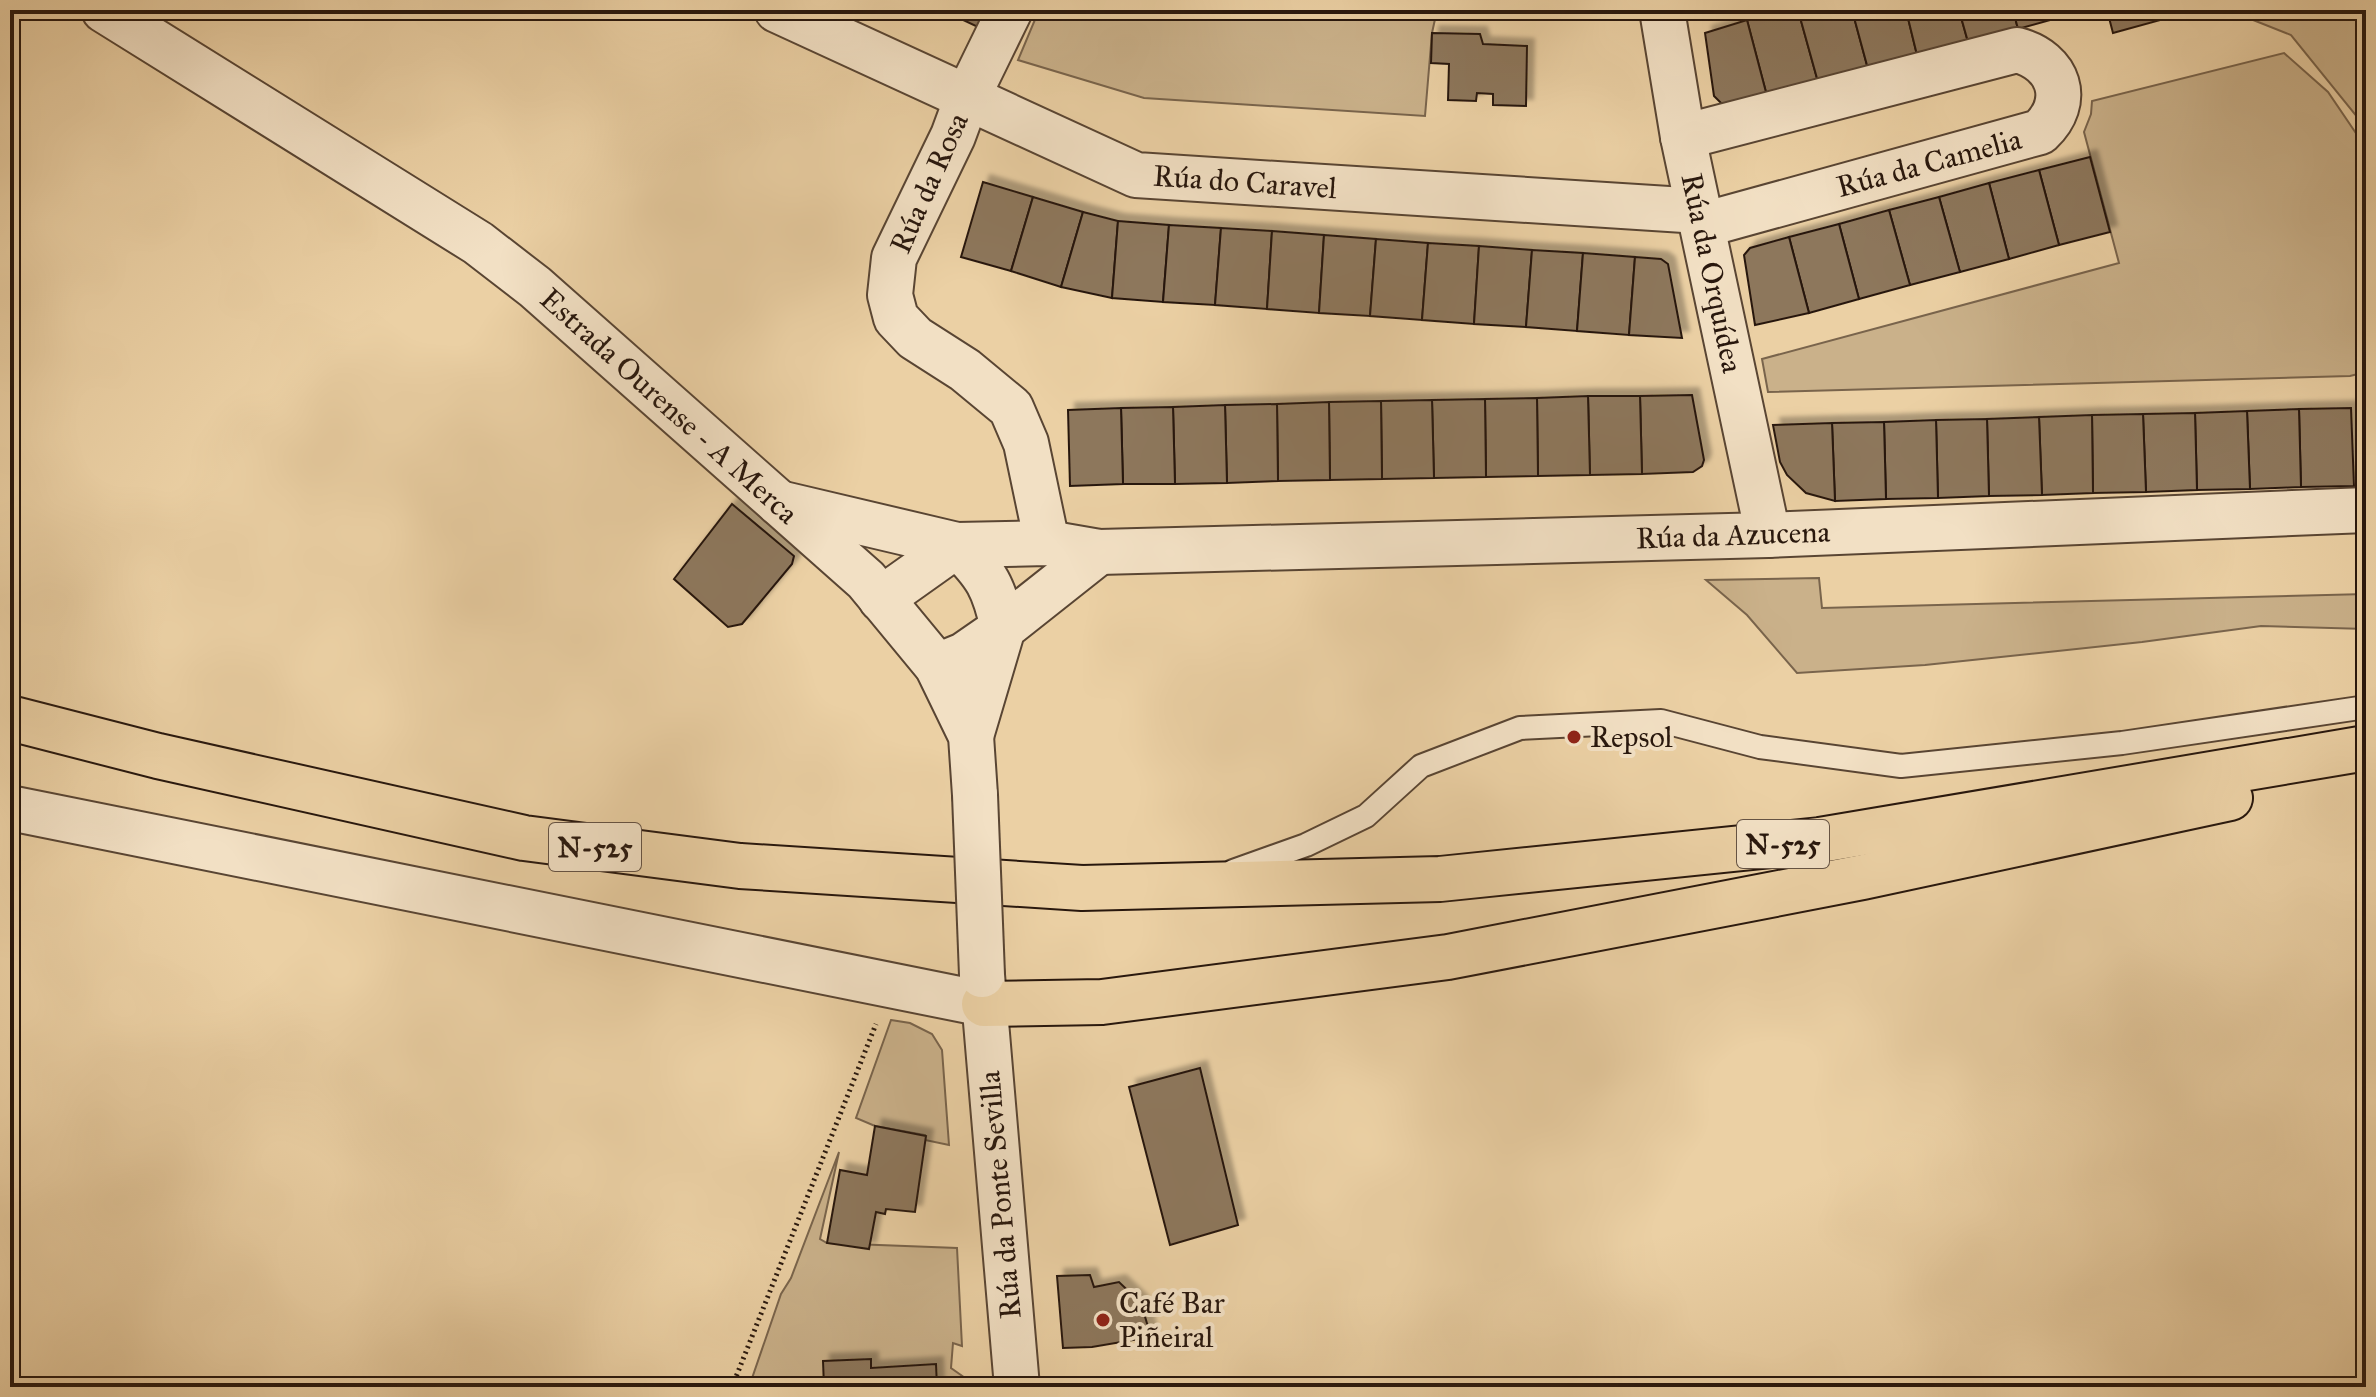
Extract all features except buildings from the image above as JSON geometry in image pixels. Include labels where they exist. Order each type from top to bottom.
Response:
[{"type":"highway","name":"N-525","points":[[10,718],[158,756],[524,838],[740,866],[1082,888],[1440,879],[1820,840],[2366,748]]},
{"type":"highway","name":"N-525","points":[[983,989],[1102,1002],[1448,957],[1863,877],[2200,806],[2366,762]]},
{"type":"street","name":"Estrada Ourense - A Merca","points":[[104,10],[478,243],[535,287],[866,580],[937,666],[971,736],[983,989]]},
{"type":"street","name":"Rúa do Caravel","points":[[777,10],[1136,175],[1701,218]]},
{"type":"street","name":"Rúa da Rosa","points":[[1010,10],[894,258],[890,295],[896,318],[915,338],[965,370],[1011,408],[1026,443],[1047,543]]},
{"type":"street","name":"Rúa da Orquídea","points":[[1662,10],[1683,137],[1768,535]]},
{"type":"street","name":"Rúa da Camelia","points":[[1683,137],[2017,50],[2032,54],[2048,65],[2058,84],[2058,106],[2051,121],[2040,132],[1701,218]]},
{"type":"street","name":"Rúa da Azucena","points":[[779,503],[957,545],[1047,543],[1099,552],[1768,535],[2366,510]]},
{"type":"street","points":[[881,599],[957,545],[980,568],[995,593],[1003,628],[971,736]]},
{"type":"street","points":[[937,666],[964,655],[1003,628],[1099,552]]},
{"type":"street","points":[[10,808],[891,986],[983,989]]},
{"type":"street","name":"Rúa da Ponte Sevilla","points":[[983,989],[1017,1387]]},
{"type":"lane","points":[[1193,885],[1330,834],[1366,816],[1421,766],[1520,728],[1661,721],[1760,747],[1901,766],[2122,743],[2366,707]]},
{"type":"path","points":[[732,1387],[891,986]]},
{"type":"shaded area","points":[[1039,10],[1437,10],[1425,116],[1144,98],[1018,60]]},
{"type":"shaded area","points":[[2228,10],[2366,10],[2366,128],[2291,35]]},
{"type":"shaded area","points":[[2284,53],[2328,92],[2366,148],[2366,372],[2350,376],[1768,392],[1762,359],[2119,263],[2084,132],[2092,101]]},
{"type":"shaded area","points":[[1819,578],[1822,608],[2366,594],[2366,629],[2261,626],[1925,665],[1797,673],[1747,615],[1706,580]]},
{"type":"shaded area","points":[[891,1020],[910,1023],[932,1034],[942,1050],[949,1145],[925,1140],[925,1135],[875,1126],[856,1118]]},
{"type":"shaded area","points":[[839,1152],[820,1239],[827,1243],[957,1248],[962,1346],[953,1343],[951,1368],[968,1380],[969,1387],[749,1387],[781,1294],[791,1278]]},
{"type":"place","name":"Repsol","points":[[1574,737]]},
{"type":"place","name":"Café Bar Piñeiral","points":[[1103,1320]]}]
